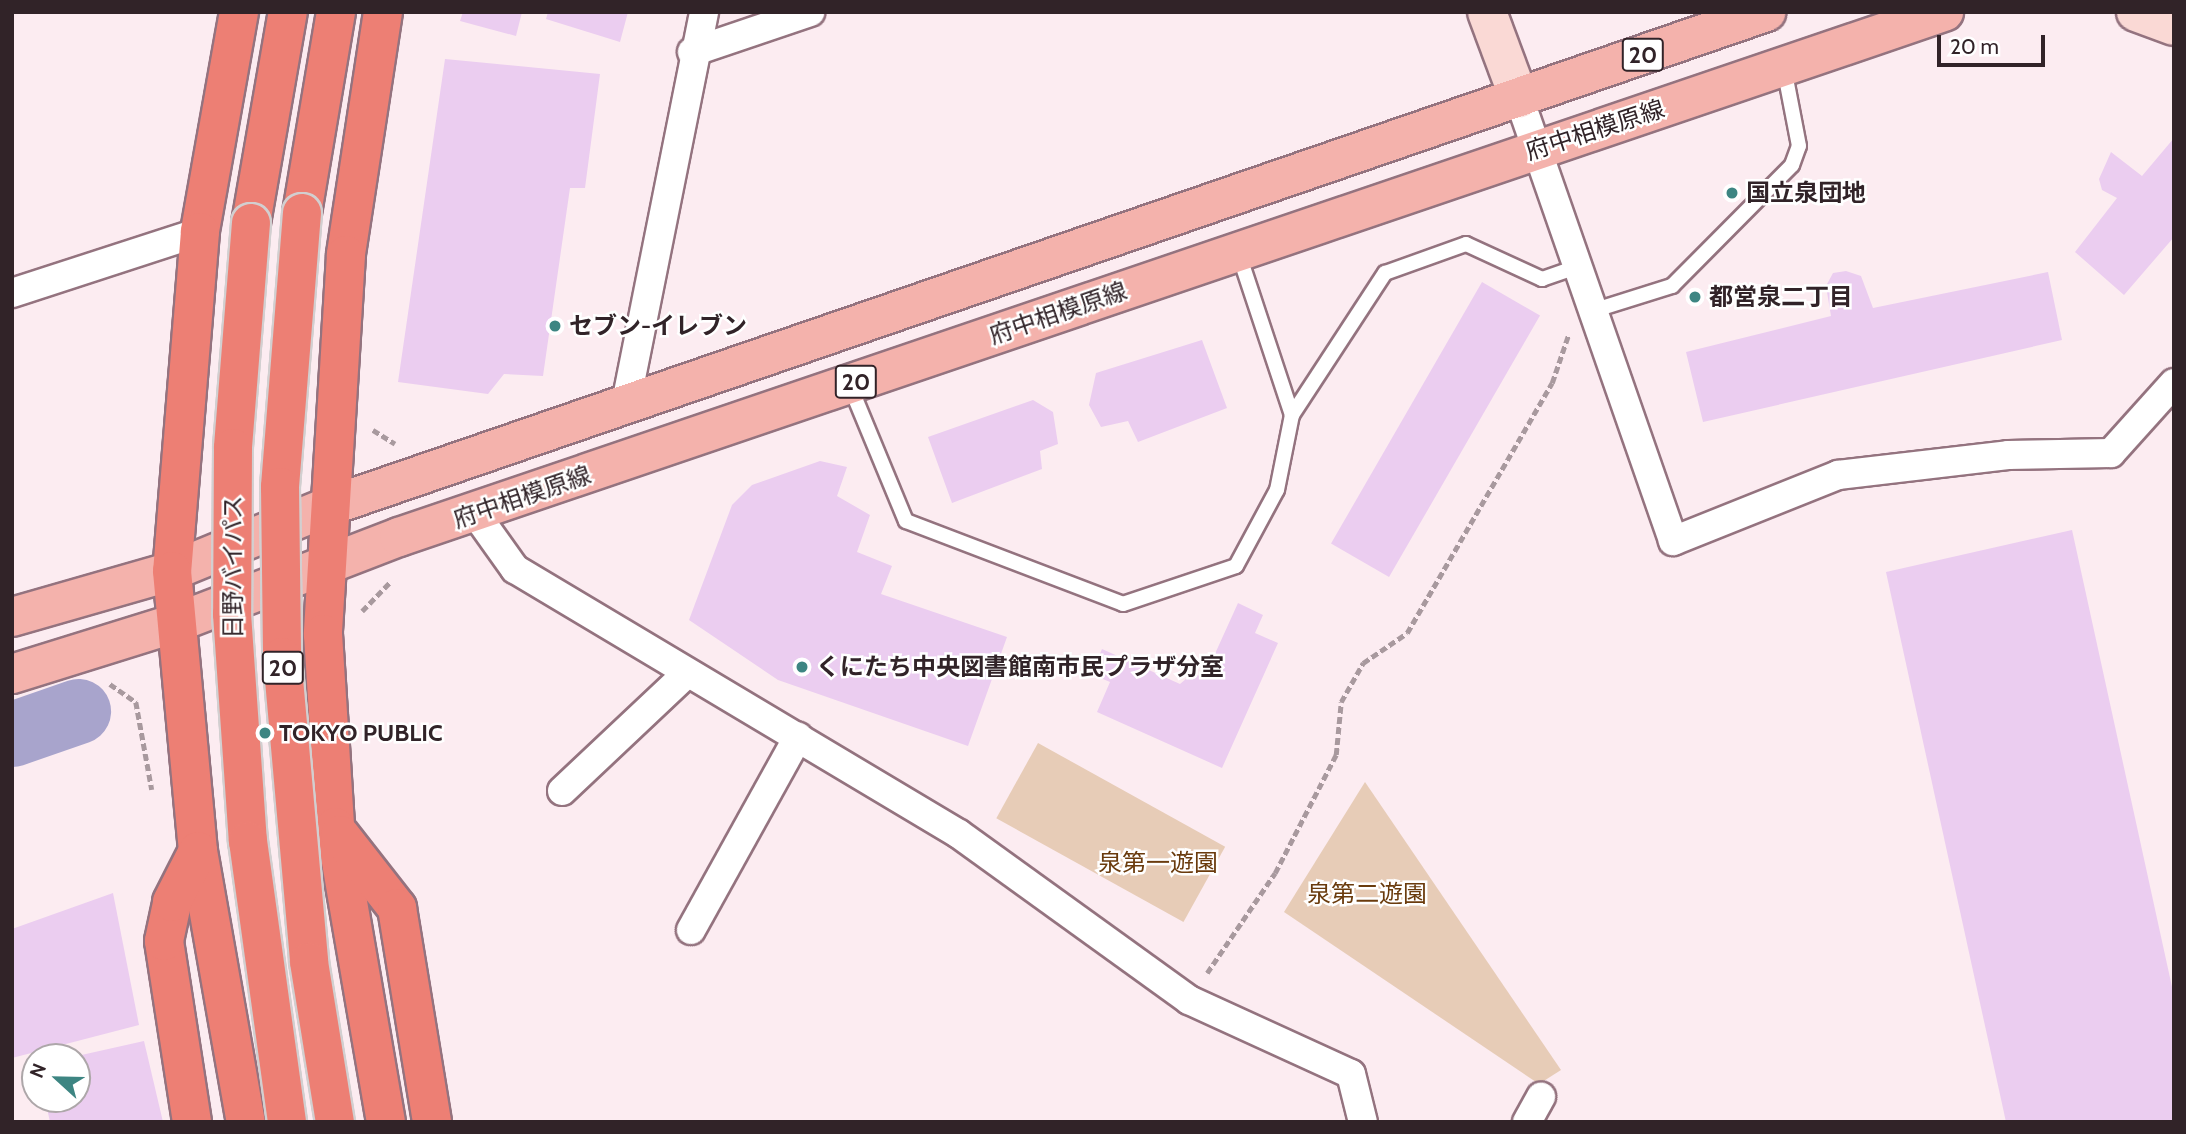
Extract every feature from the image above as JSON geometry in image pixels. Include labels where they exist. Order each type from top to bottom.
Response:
[{"type":"highway","points":[[239,12],[200,232],[172,571],[198,850],[246,1122]]},
{"type":"highway","name":"日野バイパス","points":[[287,1122],[248,841],[232,614],[233,448],[251,223],[288,12]]},
{"type":"highway","name":"日野バイパス","points":[[335,1122],[309,962],[282,657],[280,487],[302,213],[336,12]]},
{"type":"highway","points":[[383,12],[346,255],[323,634],[335,827],[386,1122]]},
{"type":"highway","points":[[335,827],[397,908],[432,1122]]},
{"type":"highway","points":[[192,1122],[164,941],[172,902],[198,850]]},
{"type":"main road","name":"府中相模原線","points":[[172,571],[330,506],[625,408],[1766,12]]},
{"type":"main road","name":"府中相模原線","points":[[176,623],[475,513],[1538,148],[1784,68],[1944,12]]},
{"type":"main road","name":"20","points":[[12,617],[172,571]]},
{"type":"main road","name":"20","points":[[12,674],[176,623]]},
{"type":"street","points":[[625,408],[692,52],[704,12]]},
{"type":"street","points":[[692,52],[810,12]]},
{"type":"street","points":[[1488,12],[1538,148],[1673,541],[1838,475],[2008,455],[2111,453],[2174,383]]},
{"type":"street","points":[[2136,12],[2174,26]]},
{"type":"street","points":[[12,293],[200,232]]},
{"type":"street","points":[[475,513],[515,569],[685,675],[798,737],[959,834],[1189,1000],[1351,1074],[1363,1122]]},
{"type":"street","points":[[562,791],[685,675]]},
{"type":"street","points":[[691,930],[798,737]]},
{"type":"street","points":[[1527,1122],[1541,1097]]},
{"type":"lane","points":[[849,385],[906,521],[1123,604],[1237,566],[1277,490],[1292,415],[1385,274],[1466,244],[1542,279],[1584,288],[1672,286],[1792,165],[1799,146],[1784,68]]},
{"type":"lane","points":[[1238,251],[1292,415]]},
{"type":"path","points":[[1189,1000],[1275,873],[1336,755],[1341,702],[1357,673],[1407,633],[1552,383],[1584,288]]},
{"type":"path","points":[[365,426],[399,447]]},
{"type":"path","points":[[359,614],[393,578]]},
{"type":"green space","name":"泉第一遊園","points":[[1038,743],[1225,847],[1183,922],[996,818]]},
{"type":"green space","name":"泉第二遊園","points":[[1365,782],[1561,1070],[1539,1084],[1284,912]]},
{"type":"building","points":[[463,12],[522,12],[516,36],[460,21]]},
{"type":"building","points":[[548,12],[628,12],[620,42],[546,19]]},
{"type":"building","points":[[445,59],[600,74],[585,188],[570,188],[543,376],[504,374],[488,394],[398,382]]},
{"type":"building","points":[[2174,138],[2174,237],[2124,295],[2075,252],[2117,198],[2102,190],[2099,179],[2111,152],[2142,176]]},
{"type":"building","points":[[1846,271],[1861,276],[1873,308],[2048,272],[2062,340],[1703,422],[1686,352],[1831,316],[1826,286],[1833,273]]},
{"type":"building","points":[[1482,282],[1540,316],[1389,577],[1331,544]]},
{"type":"building","points":[[1202,340],[1227,408],[1138,442],[1128,421],[1101,427],[1089,405],[1096,373]]},
{"type":"building","points":[[1033,400],[1053,412],[1058,444],[1040,451],[1042,469],[952,503],[928,437]]},
{"type":"building","points":[[820,461],[847,467],[837,496],[870,515],[857,552],[892,566],[881,594],[1007,637],[968,746],[778,680],[689,620],[732,505],[752,485]]},
{"type":"building","points":[[2072,530],[2174,996],[2174,1122],[2006,1122],[1886,572]]},
{"type":"building","points":[[1238,603],[1263,615],[1255,633],[1278,643],[1222,768],[1097,712],[1110,682],[1091,674],[1102,649],[1180,684],[1193,673],[1204,678]]},
{"type":"building","points":[[113,893],[139,1025],[70,1043],[21,1043],[21,1056],[12,1058],[12,929]]},
{"type":"building","points":[[144,1041],[163,1122],[50,1122],[48,1113],[91,1113],[91,1053]]},
{"type":"waterway","points":[[12,734],[78,711]]},
{"type":"place","name":"国立泉団地","points":[[1732,193]]},
{"type":"place","name":"都営泉二丁目","points":[[1695,297]]},
{"type":"place","name":"セブン-イレブン","points":[[555,326]]},
{"type":"place","name":"くにたち中央図書館南市民プラザ分室","points":[[802,667]]},
{"type":"place","name":"TOKYO PUBLIC","points":[[265,733]]}]
